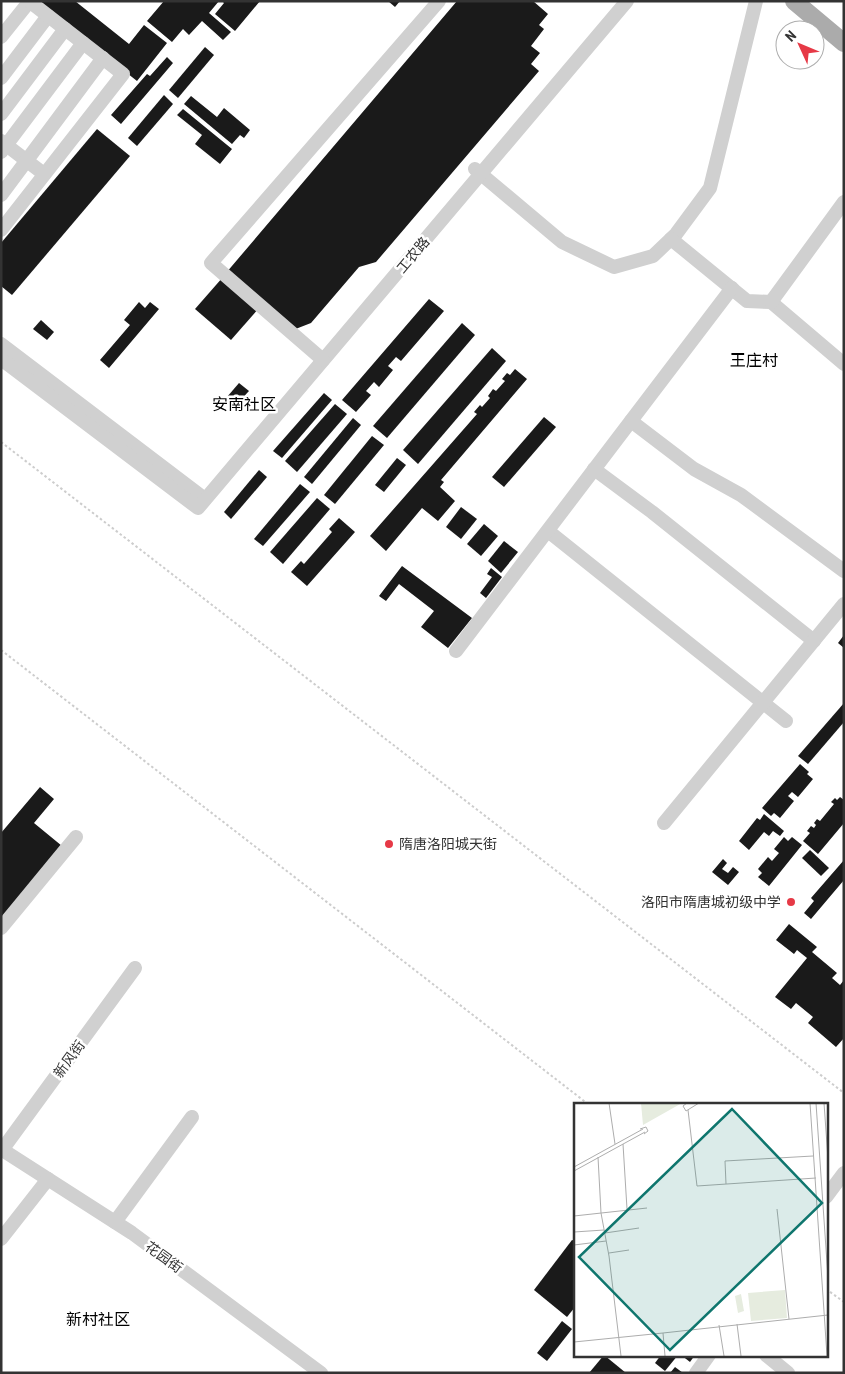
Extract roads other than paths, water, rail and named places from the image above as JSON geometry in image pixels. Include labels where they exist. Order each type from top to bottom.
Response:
[{"type":"main road","points":[[794,1],[844,43]]},
{"type":"street","points":[[1,38],[29,1],[123,74],[1,230]]},
{"type":"street","points":[[320,358],[211,263],[439,1]]},
{"type":"street","name":"工农路","points":[[198,501],[478,171],[617,1]]},
{"type":"street","name":"工农路","points":[[478,171],[628,1]]},
{"type":"street","points":[[478,171],[562,242],[614,267],[653,256],[671,239],[710,188],[756,1]]},
{"type":"street","points":[[1,78],[48,16]]},
{"type":"street","points":[[1,114],[65,29]]},
{"type":"street","points":[[44,174],[3,146],[84,43]]},
{"type":"street","points":[[1,195],[103,58]]},
{"type":"street","points":[[771,302],[844,202]]},
{"type":"street","points":[[671,239],[747,301],[771,302],[842,358]]},
{"type":"street","points":[[456,651],[732,288]]},
{"type":"street","points":[[1,344],[198,501]]},
{"type":"street","points":[[1,359],[198,501]]},
{"type":"street","points":[[631,421],[694,469],[742,495],[844,571]]},
{"type":"street","points":[[594,469],[652,512],[814,641]]},
{"type":"street","points":[[548,531],[786,721]]},
{"type":"street","points":[[664,823],[844,604]]},
{"type":"street","points":[[1,928],[76,838]]},
{"type":"street","name":"新风街","points":[[2,1150],[135,968]]},
{"type":"street","points":[[115,1222],[192,1117]]},
{"type":"street","name":"花园街","points":[[2,1150],[115,1222],[321,1373]]},
{"type":"street","points":[[828,1194],[844,1173]]},
{"type":"street","points":[[1,1239],[48,1179]]},
{"type":"street","points":[[696,1373],[708,1356]]},
{"type":"street","points":[[767,1356],[788,1373]]},
{"type":"place","name":"隋唐洛阳城天街","points":[[389,844]]},
{"type":"place","name":"洛阳市隋唐城初级中学","points":[[791,902]]},
{"type":"district","name":"王庄村","points":[[754,360]]},
{"type":"district","name":"安南社区","points":[[244,404]]},
{"type":"district","name":"新村社区","points":[[98,1319]]}]
